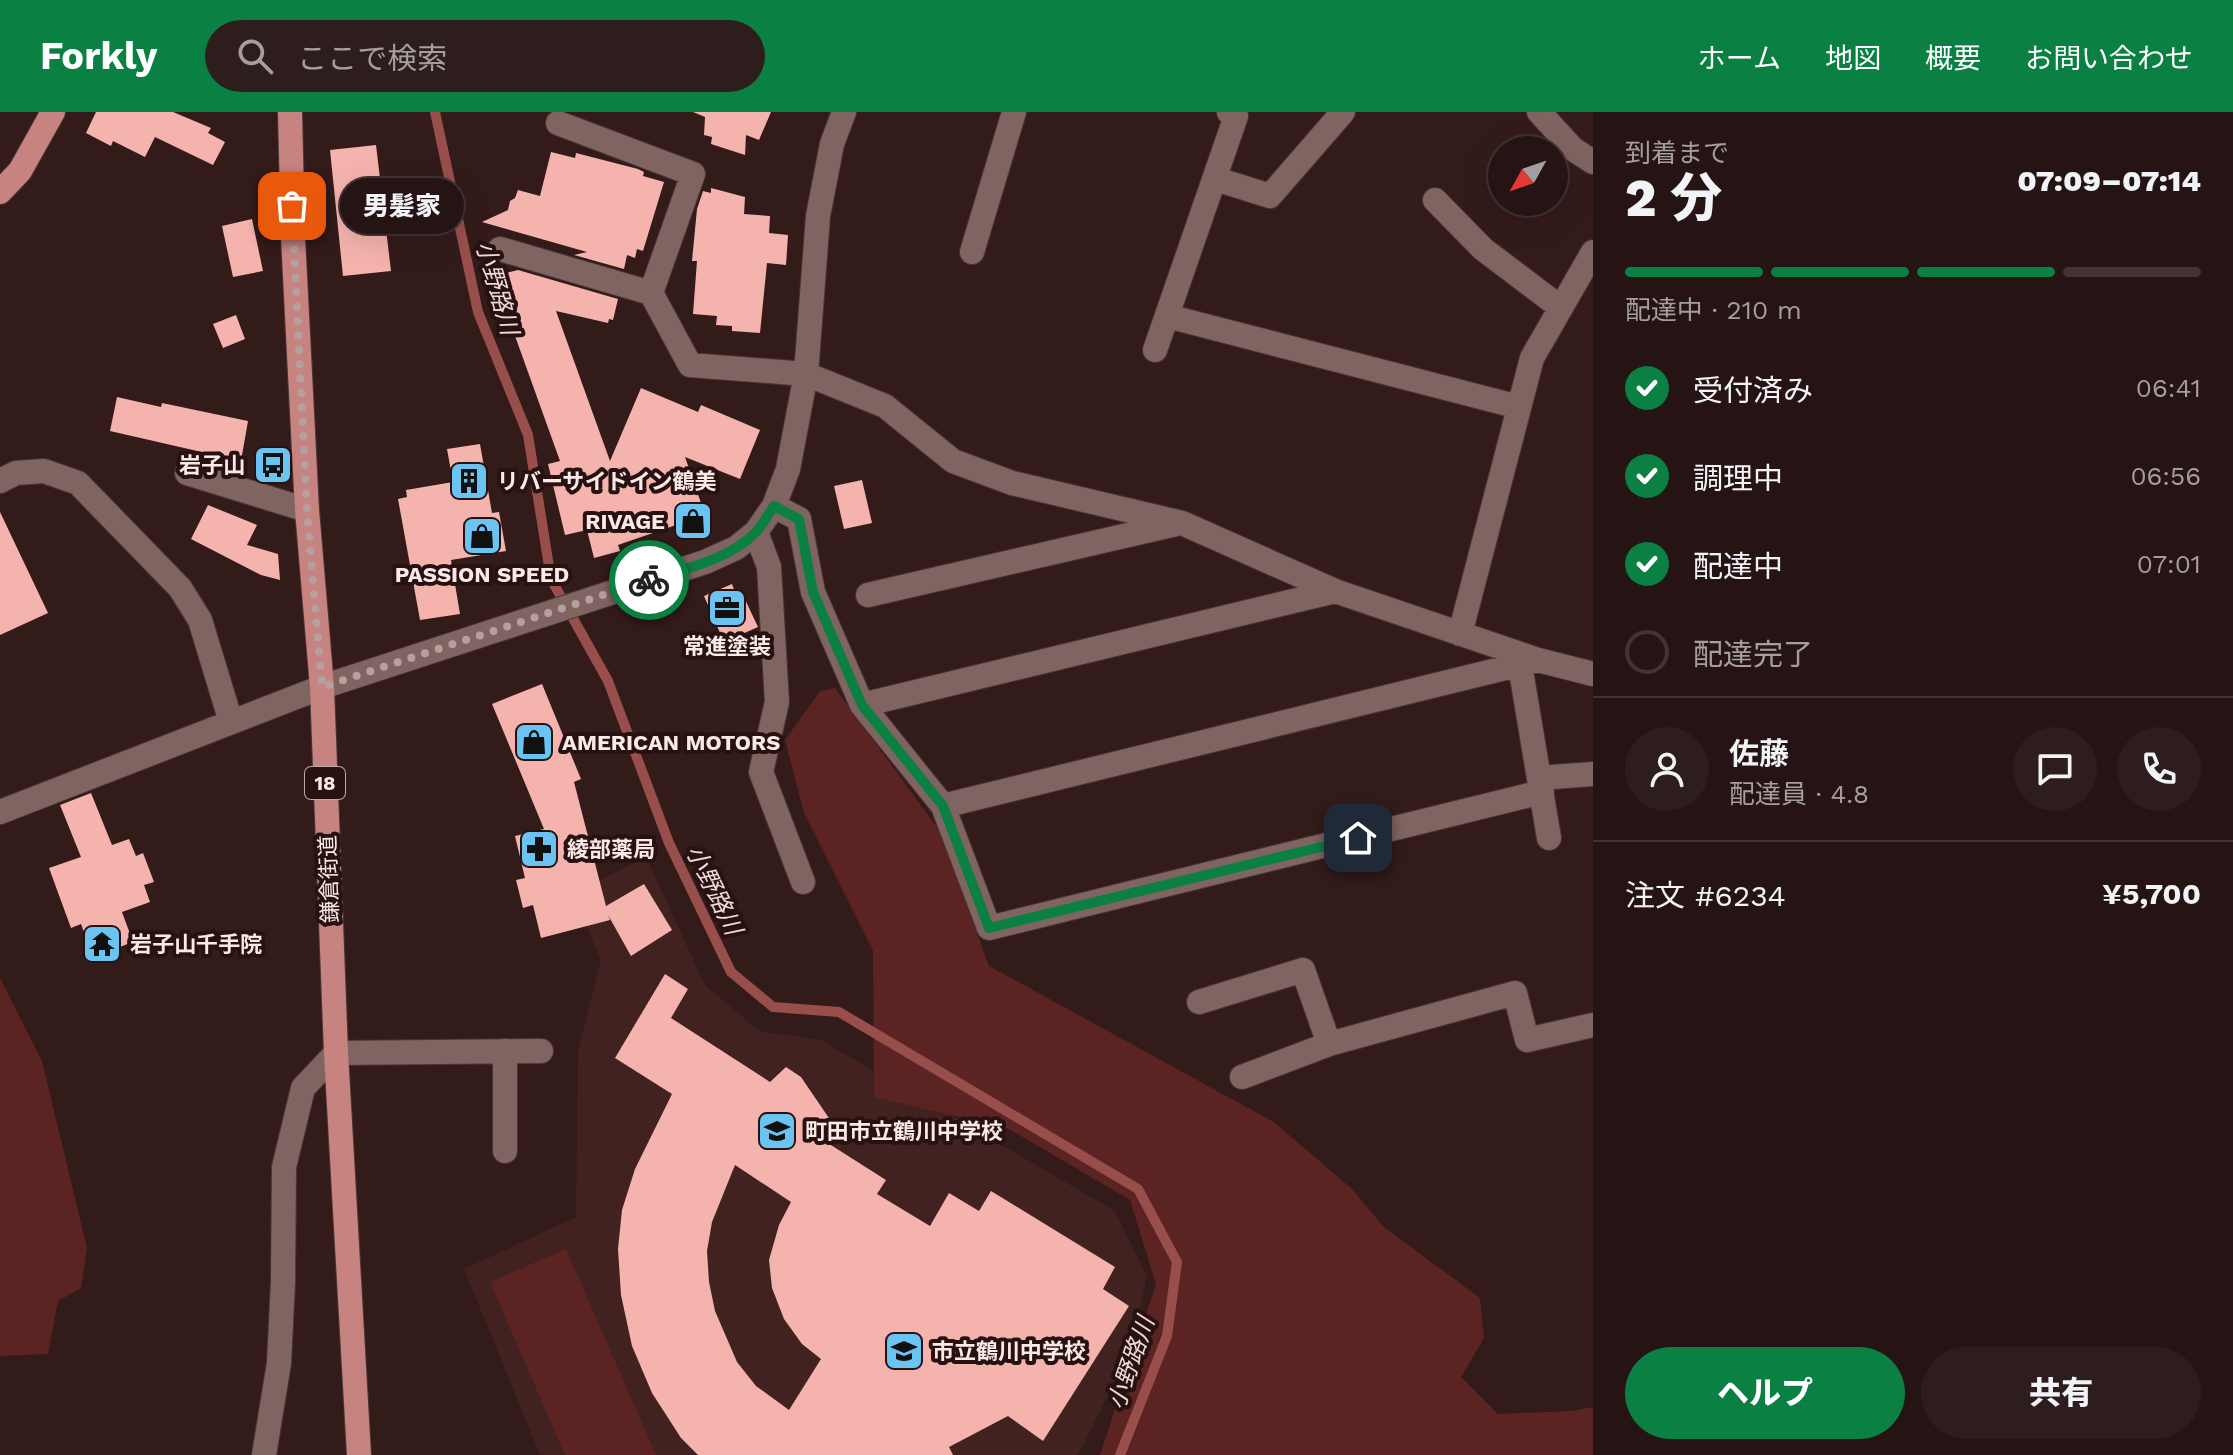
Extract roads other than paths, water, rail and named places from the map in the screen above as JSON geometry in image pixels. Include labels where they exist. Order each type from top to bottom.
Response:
[{"type":"main road","points":[[0,192],[20,171],[53,112]]},
{"type":"main road","name":"鎌倉街道","points":[[290,112],[307,510],[322,687],[336,1053],[359,1455]]},
{"type":"street","points":[[0,812],[322,687],[705,562],[736,548],[756,532],[774,506],[788,469],[806,374],[818,216],[832,144],[844,112]]},
{"type":"street","points":[[972,252],[1014,112]]},
{"type":"street","points":[[1155,350],[1236,116],[1229,112]]},
{"type":"street","points":[[1216,179],[1270,196],[1343,112]]},
{"type":"street","points":[[1539,112],[1573,149],[1593,162]]},
{"type":"street","points":[[558,123],[693,174],[651,293]]},
{"type":"street","points":[[1435,200],[1483,249],[1561,308]]},
{"type":"street","points":[[500,249],[651,293],[690,365],[806,374],[885,406],[953,461],[1012,483],[1182,523],[1335,591],[1460,634],[1529,663],[1593,674]]},
{"type":"street","points":[[1460,634],[1532,358],[1593,252]]},
{"type":"street","points":[[1167,316],[1519,407]]},
{"type":"street","points":[[0,481],[16,473],[44,471],[78,483],[180,588],[200,620],[231,722]]},
{"type":"street","points":[[187,473],[307,510]]},
{"type":"street","points":[[774,506],[799,519],[813,592],[862,705],[943,806],[989,928],[1593,774]]},
{"type":"street","points":[[868,595],[1182,523]]},
{"type":"street","points":[[756,532],[769,567],[777,702],[761,772],[803,882]]},
{"type":"street","points":[[862,705],[1335,591]]},
{"type":"street","points":[[1529,663],[1549,838]]},
{"type":"street","points":[[943,806],[1529,663]]},
{"type":"street","points":[[1199,1002],[1303,970],[1329,1044]]},
{"type":"street","points":[[1242,1077],[1329,1044],[1515,993],[1527,1040],[1593,1025]]},
{"type":"street","points":[[505,1051],[505,1151]]},
{"type":"street","points":[[264,1455],[279,1363],[284,1167],[303,1088],[336,1053],[541,1051]]},
{"type":"waterway","name":"小野路川","points":[[435,112],[478,312],[528,435],[551,579],[608,681],[669,843],[731,972],[773,1007],[839,1012],[1138,1189],[1177,1262],[1167,1336],[1120,1455]]},
{"type":"place","name":"男髪家","points":[[292,206]]},
{"type":"place","name":"岩子山","points":[[273,465]]},
{"type":"place","name":"リバーサイドイン鶴美","points":[[469,481]]},
{"type":"place","name":"RIVAGE","points":[[693,521]]},
{"type":"place","name":"PASSION SPEED","points":[[482,536]]},
{"type":"place","name":"常進塗装","points":[[727,608]]},
{"type":"place","name":"AMERICAN MOTORS","points":[[534,742]]},
{"type":"place","name":"綾部薬局","points":[[539,849]]},
{"type":"place","name":"岩子山千手院","points":[[102,944]]},
{"type":"place","name":"町田市立鶴川中学校","points":[[777,1131]]},
{"type":"place","name":"市立鶴川中学校","points":[[904,1351]]}]
